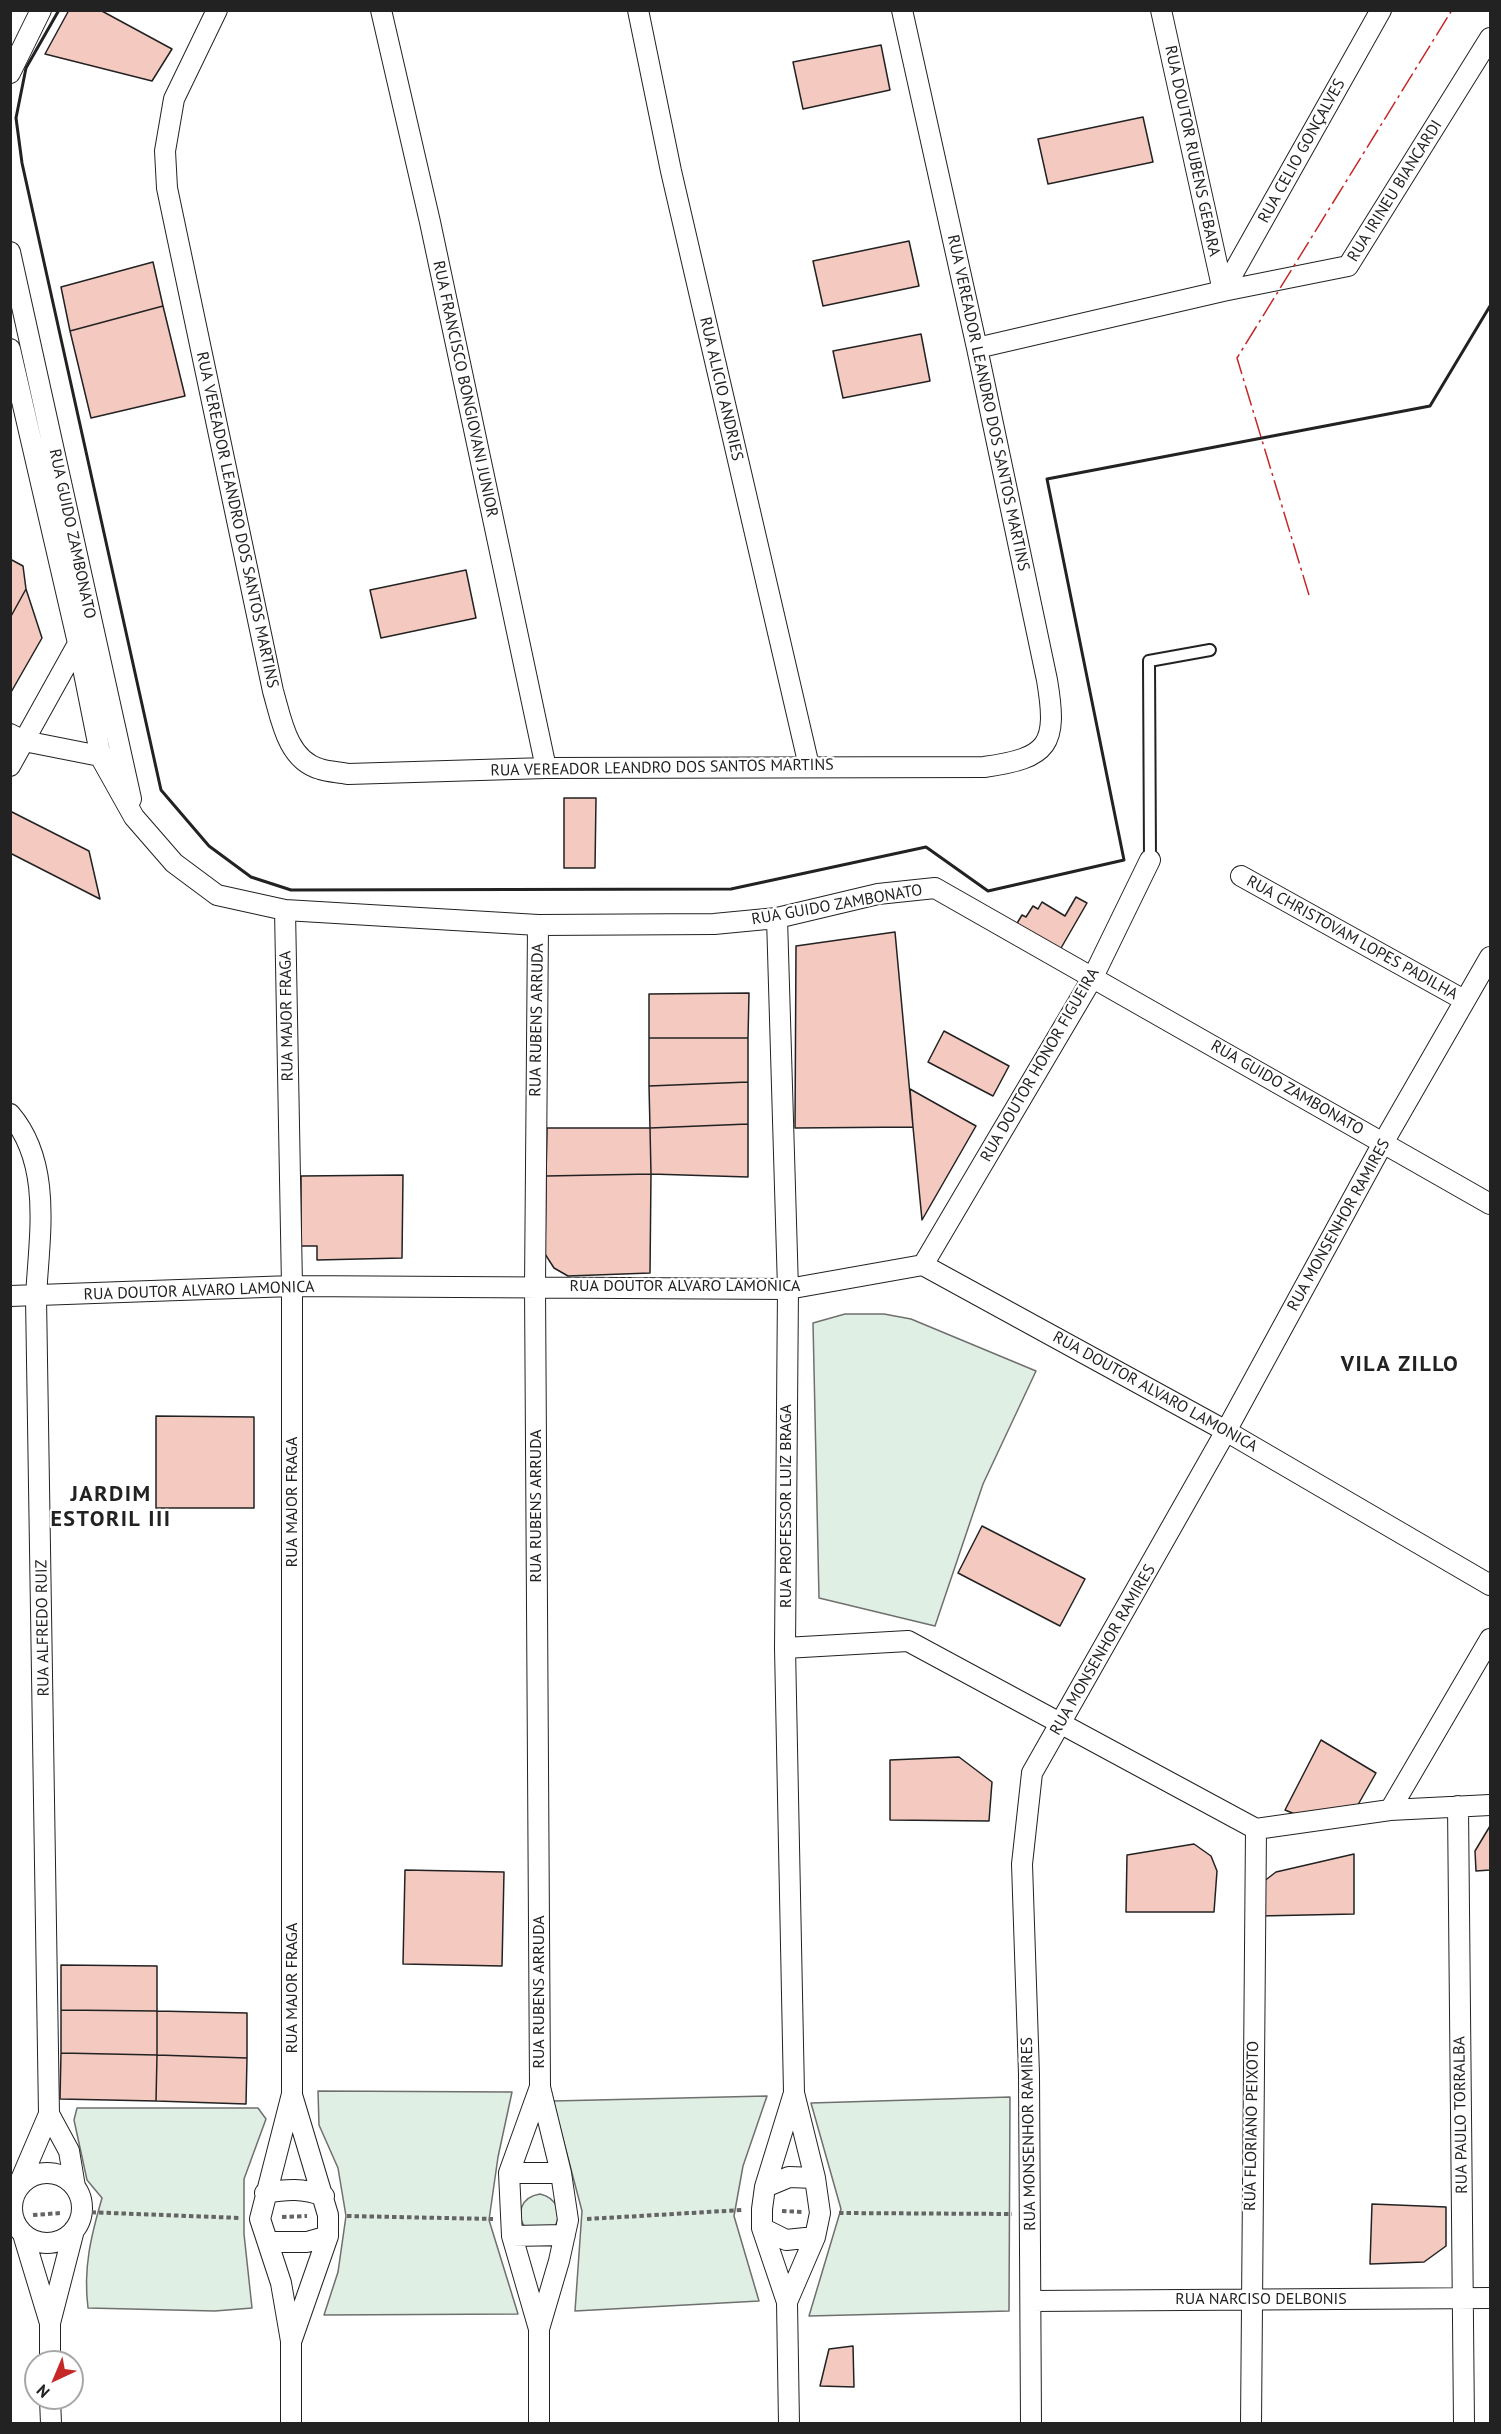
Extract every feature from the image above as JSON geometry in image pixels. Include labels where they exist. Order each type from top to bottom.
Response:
[{"type":"street","points":[[10,73],[41,10]]},
{"type":"street","name":"RUA VEREADOR LEANDRO DOS SANTOS MARTINS","points":[[217,10],[174,99],[165,150],[167,188],[273,691],[287,738],[298,755],[317,769],[348,774],[546,768],[984,767],[1013,763],[1035,754],[1051,734],[1052,712],[1047,680],[977,348],[902,10]]},
{"type":"street","name":"RUA FRANCISCO BONGIOVANI JUNIOR","points":[[381,10],[430,222],[546,768]]},
{"type":"street","name":"RUA ALICIO ANDRIES","points":[[638,10],[671,171],[809,766]]},
{"type":"street","name":"RUA DOUTOR RUBENS GEBARA","points":[[1161,10],[1223,291]]},
{"type":"street","name":"RUA CELIO GONÇALVES","points":[[1223,291],[1381,10]]},
{"type":"street","name":"RUA IRINEU BIANCARDI","points":[[977,348],[1223,291],[1348,267],[1491,38]]},
{"type":"street","name":"RUA GUIDO ZAMBONATO","points":[[10,252],[13,276],[37,364],[78,643],[101,758],[135,817],[174,863],[217,895],[285,910],[538,925],[714,924],[777,918],[878,894],[935,888],[1491,1204]]},
{"type":"street","points":[[11,350],[37,364]]},
{"type":"street","name":"RUA GUIDO ZAMBONATO","points":[[11,350],[62,538],[92,625],[135,817]]},
{"type":"street","points":[[10,766],[17,738],[92,625]]},
{"type":"street","points":[[17,738],[101,758],[122,758]]},
{"type":"street","name":"RUA DOUTOR HONOR FIGUEIRA","points":[[923,1265],[1093,977],[1150,860]]},
{"type":"street","name":"RUA CHRISTOVAM LOPES PADILHA","points":[[1241,876],[1464,1000]]},
{"type":"street","name":"RUA MAJOR FRAGA","points":[[285,910],[292,1286],[292,2094],[260,2218],[281,2283],[291,2341],[291,2424]]},
{"type":"street","name":"RUA PROFESSOR LUIZ BRAGA","points":[[777,918],[788,1289],[785,1648],[794,2093],[815,2178],[820,2213],[815,2237],[787,2302]]},
{"type":"street","name":"RUA RUBENS ARRUDA","points":[[538,925],[535,1286],[540,2087],[567,2205],[565,2235],[539,2329],[539,2424]]},
{"type":"street","name":"RUA MONSENHOR RAMIRES","points":[[1031,2424],[1029,2074],[1022,1864],[1032,1773],[1226,1431],[1383,1143],[1491,957]]},
{"type":"street","name":"RUA ALFREDO RUIZ","points":[[10,1114],[20,1125],[34,1156],[40,1199],[36,1297],[50,2114],[16,2191],[12,2214],[23,2234],[50,2323]]},
{"type":"street","name":"RUA DOUTOR ALVARO LAMONICA","points":[[10,1296],[36,1297],[292,1286],[788,1289],[923,1265],[1226,1431],[1491,1585]]},
{"type":"street","points":[[1390,1810],[1491,1639]]},
{"type":"street","points":[[785,1648],[908,1641],[1062,1722],[1256,1829],[1390,1810],[1491,1805]]},
{"type":"street","name":"RUA PAULO TORRALBA","points":[[1458,1806],[1464,2424]]},
{"type":"street","name":"RUA FLORIANO PEIXOTO","points":[[1251,2424],[1250,2299],[1256,1829]]},
{"type":"street","name":"RUA RUBENS ARRUDA","points":[[539,2329],[512,2236],[509,2173],[540,2087]]},
{"type":"street","name":"RUA PROFESSOR LUIZ BRAGA","points":[[789,2424],[787,2302],[762,2228],[765,2187],[794,2093]]},
{"type":"street","name":"RUA MAJOR FRAGA","points":[[291,2341],[328,2236],[328,2215],[324,2196],[292,2094]]},
{"type":"street","name":"RUA ALFREDO RUIZ","points":[[50,2114],[69,2151],[75,2187],[82,2209],[74,2229],[50,2323],[50,2350]]},
{"type":"street","points":[[16,2191],[33,2175],[44,2172],[56,2174],[75,2187]]},
{"type":"street","points":[[509,2173],[561,2173]]},
{"type":"street","points":[[765,2187],[789,2177],[815,2178]]},
{"type":"street","points":[[265,2193],[289,2189],[306,2190],[324,2196]]},
{"type":"street","points":[[762,2228],[786,2240],[815,2237]]},
{"type":"street","points":[[23,2234],[44,2243],[66,2237],[74,2229]]},
{"type":"street","points":[[512,2236],[565,2235]]},
{"type":"street","points":[[268,2242],[307,2242],[328,2236]]},
{"type":"street","name":"RUA NARCISO DELBONIS","points":[[1031,2301],[1491,2298]]},
{"type":"lane","points":[[1150,860],[1149,661],[1210,650]]},
{"type":"green space","points":[[845,1314],[884,1314],[911,1319],[1036,1371],[983,1484],[935,1626],[819,1598],[813,1323]]},
{"type":"green space","points":[[318,2091],[512,2092],[498,2157],[489,2220],[518,2314],[324,2315],[338,2272],[346,2216],[338,2168],[319,2125]]},
{"type":"green space","points":[[767,2096],[743,2166],[734,2216],[759,2301],[575,2311],[582,2211],[553,2101]]},
{"type":"green space","points":[[1010,2097],[1009,2311],[809,2316],[841,2209],[811,2103]]},
{"type":"green space","points":[[77,2108],[258,2108],[266,2119],[244,2179],[244,2234],[252,2308],[215,2311],[88,2308],[89,2252],[102,2198],[87,2180],[74,2120]]},
{"type":"green space","points":[[540,2194],[551,2199],[557,2207],[557,2222],[554,2228],[526,2229],[521,2218],[524,2202]]},
{"type":"building","points":[[69,10],[100,10],[172,49],[152,81],[45,54]]},
{"type":"building","points":[[881,45],[890,90],[803,109],[793,62]]},
{"type":"building","points":[[1143,117],[1153,162],[1048,184],[1038,139]]},
{"type":"building","points":[[909,241],[919,286],[823,306],[813,261]]},
{"type":"building","points":[[153,262],[163,306],[70,331],[61,287]]},
{"type":"building","points":[[163,306],[185,396],[91,418],[70,331]]},
{"type":"building","points":[[921,334],[930,381],[843,398],[833,351]]},
{"type":"building","points":[[10,559],[23,566],[26,589],[10,618]]},
{"type":"building","points":[[466,570],[476,618],[381,638],[370,590]]},
{"type":"building","points":[[26,589],[42,638],[10,694],[10,618]]},
{"type":"building","points":[[564,798],[596,798],[595,868],[564,868]]},
{"type":"building","points":[[10,811],[89,851],[100,899],[10,853]]},
{"type":"building","points":[[1076,897],[1087,903],[1057,955],[1013,930],[1022,915],[1026,917],[1033,906],[1038,909],[1042,902],[1065,916]]},
{"type":"building","points":[[895,932],[913,1127],[795,1128],[796,946]]},
{"type":"building","points":[[749,993],[748,1038],[649,1038],[649,994]]},
{"type":"building","points":[[944,1031],[1009,1066],[993,1096],[928,1062]]},
{"type":"building","points":[[649,1038],[748,1038],[748,1082],[649,1086]]},
{"type":"building","points":[[748,1082],[748,1124],[650,1128],[649,1086]]},
{"type":"building","points":[[910,1089],[976,1126],[922,1220],[913,1127]]},
{"type":"building","points":[[748,1124],[748,1177],[651,1174],[650,1128]]},
{"type":"building","points":[[547,1128],[650,1128],[651,1174],[546,1176]]},
{"type":"building","points":[[651,1174],[650,1273],[568,1276],[554,1268],[545,1254],[546,1176]]},
{"type":"building","points":[[403,1175],[402,1258],[317,1260],[317,1246],[301,1246],[301,1176]]},
{"type":"building","points":[[156,1416],[254,1417],[254,1508],[156,1508]]},
{"type":"building","points":[[982,1526],[1085,1579],[1060,1626],[958,1573]]},
{"type":"building","points":[[1321,1740],[1376,1773],[1355,1810],[1307,1819],[1285,1810]]},
{"type":"building","points":[[959,1757],[992,1782],[989,1821],[890,1820],[890,1760]]},
{"type":"building","points":[[1490,1826],[1490,1870],[1476,1871],[1475,1851]]},
{"type":"building","points":[[1194,1844],[1211,1856],[1217,1871],[1214,1912],[1126,1912],[1127,1855]]},
{"type":"building","points":[[1354,1854],[1354,1914],[1259,1916],[1259,1885],[1276,1872]]},
{"type":"building","points":[[405,1870],[504,1872],[502,1966],[403,1964]]},
{"type":"building","points":[[61,1965],[157,1966],[157,2011],[61,2010]]},
{"type":"building","points":[[61,2010],[157,2011],[157,2055],[61,2053]]},
{"type":"building","points":[[157,2011],[247,2013],[247,2058],[157,2055]]},
{"type":"building","points":[[61,2053],[157,2055],[156,2101],[60,2099]]},
{"type":"building","points":[[157,2055],[247,2058],[246,2104],[156,2101]]},
{"type":"building","points":[[1372,2204],[1446,2207],[1446,2246],[1424,2262],[1370,2264]]},
{"type":"building","points":[[853,2346],[854,2387],[820,2386],[829,2349]]},
{"type":"wall","points":[[59,10],[26,68],[16,118],[22,163],[161,790],[209,846],[251,877],[291,890],[731,889],[926,847],[988,891],[1124,860],[1047,479],[1430,406],[1490,306]]},
{"type":"power","points":[[1309,595],[1237,358],[1452,10]]},
{"type":"district","name":"VILA ZILLO","points":[[1400,1365]]},
{"type":"district","name":"JARDIM ESTORIL III","points":[[111,1508]]}]
